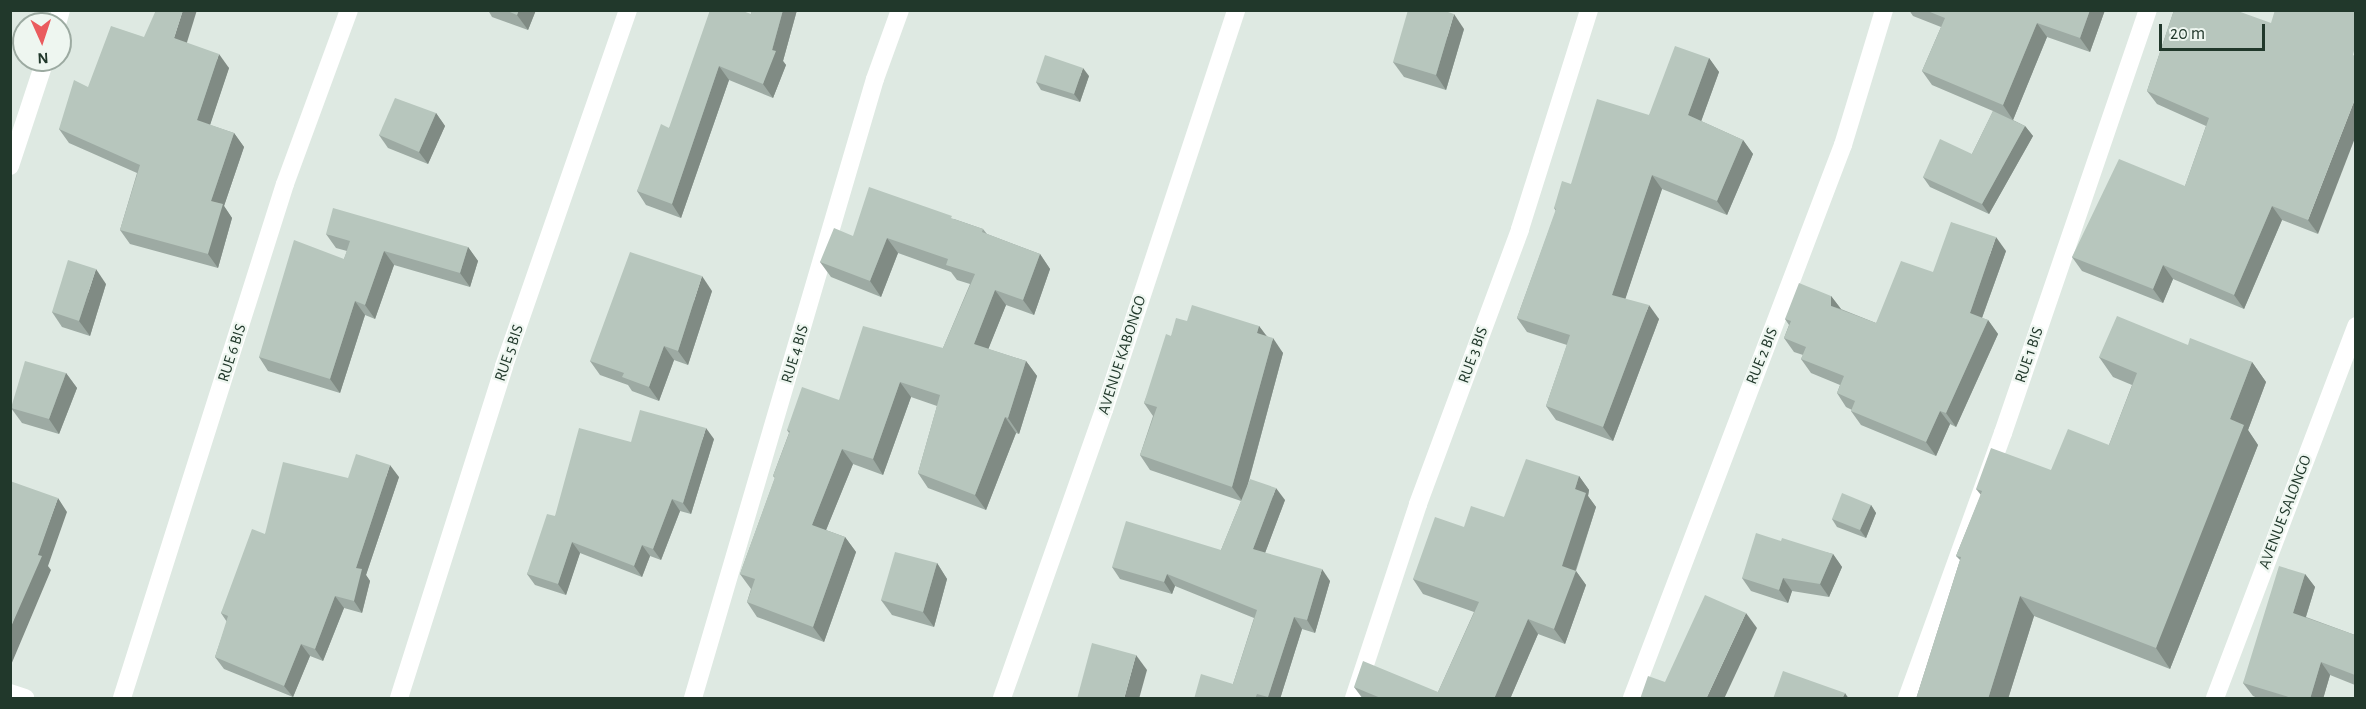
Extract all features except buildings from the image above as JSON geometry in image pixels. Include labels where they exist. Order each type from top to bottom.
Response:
[{"type":"street","name":"RUE 6 BIS","points":[[122,699],[285,184],[349,10]]},
{"type":"street","name":"RUE 5 BIS","points":[[399,699],[504,366],[628,10]]},
{"type":"street","name":"RUE 4 BIS","points":[[693,699],[875,79],[900,10]]},
{"type":"street","name":"AVENUE KABONGO","points":[[1002,699],[1108,399],[1236,10]]},
{"type":"street","name":"RUE 3 BIS","points":[[1354,699],[1418,504],[1520,229],[1589,10]]},
{"type":"street","name":"RUE 2 BIS","points":[[1632,699],[1843,145],[1884,10]]},
{"type":"street","name":"RUE 1 BIS","points":[[1907,699],[2010,411],[2148,10]]},
{"type":"street","points":[[10,166],[41,72]]},
{"type":"street","name":"AVENUE SALONGO","points":[[2215,699],[2355,326]]},
{"type":"street","points":[[10,693],[25,699]]}]
